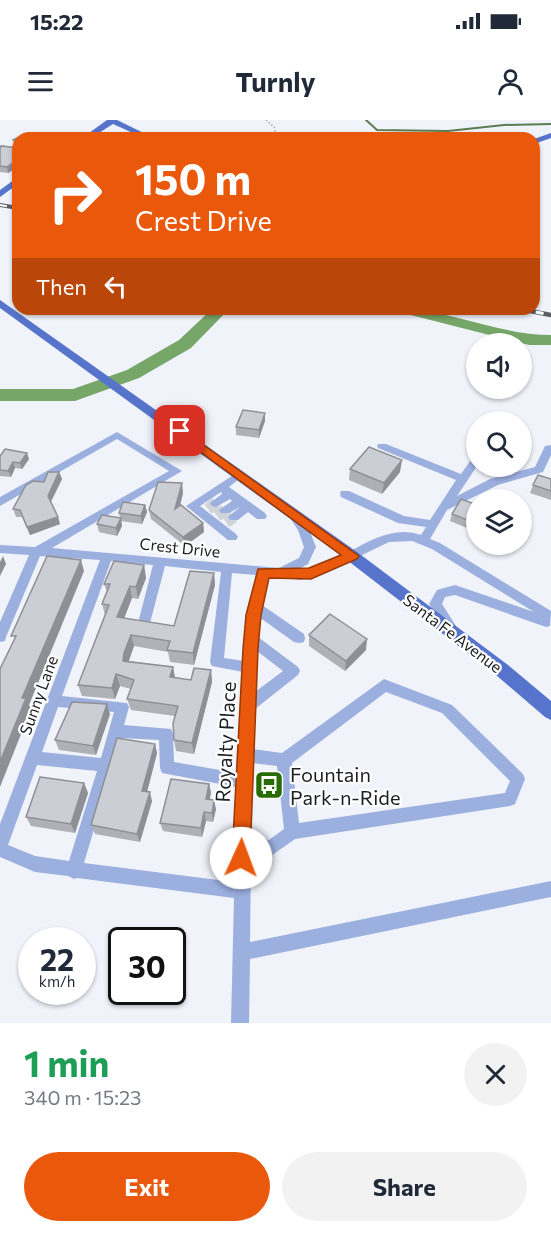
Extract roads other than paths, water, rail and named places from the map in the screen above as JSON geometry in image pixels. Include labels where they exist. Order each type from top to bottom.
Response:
[{"type":"main road","points":[[95,132],[112,120],[137,132]]},
{"type":"main road","points":[[0,194],[12,184]]},
{"type":"main road","name":"Santa Fe Avenue","points":[[16,315],[352,556],[532,694],[551,712]]},
{"type":"street","points":[[0,502],[117,435],[177,471],[36,552],[0,637]]},
{"type":"street","points":[[382,447],[464,479]]},
{"type":"street","points":[[443,507],[494,482],[539,469],[549,448]]},
{"type":"street","points":[[217,515],[235,497],[238,476]]},
{"type":"street","points":[[466,476],[443,507],[424,540],[551,617]]},
{"type":"street","points":[[345,494],[402,520],[433,524]]},
{"type":"street","points":[[217,515],[235,497]]},
{"type":"street","points":[[232,537],[217,515],[192,506],[235,497],[261,516]]},
{"type":"street","points":[[263,573],[287,571],[304,561],[308,554],[308,539],[294,515]]},
{"type":"street","name":"Crest Drive","points":[[0,549],[107,556],[263,573],[311,574],[387,538],[401,536],[424,540]]},
{"type":"street","name":"Sunny Lane","points":[[0,847],[107,556]]},
{"type":"street","points":[[144,623],[160,561]]},
{"type":"street","points":[[227,568],[217,662],[249,667]]},
{"type":"street","name":"Royalty Place","points":[[240,1023],[240,891],[249,667],[255,607],[263,573]]},
{"type":"street","points":[[463,640],[435,604],[436,598],[446,590],[465,592],[551,624]]},
{"type":"street","points":[[255,607],[299,638]]},
{"type":"street","points":[[248,706],[293,670],[251,639]]},
{"type":"street","points":[[242,842],[271,848],[292,832],[510,800],[518,779],[447,709],[384,685],[284,760],[245,755]]},
{"type":"street","points":[[53,701],[122,707],[74,871]]},
{"type":"street","points":[[116,730],[166,734],[166,768],[244,781]]},
{"type":"street","points":[[33,758],[106,765]]},
{"type":"street","points":[[284,760],[292,832]]},
{"type":"street","points":[[0,847],[35,864],[74,871],[240,891]]},
{"type":"street","points":[[240,952],[551,889]]},
{"type":"waterway","points":[[366,120],[377,130],[448,131],[504,125],[551,124]]},
{"type":"waterway","points":[[0,395],[75,395],[133,374],[185,344],[215,315]]},
{"type":"waterway","points":[[429,315],[529,340],[551,340]]},
{"type":"tunnel","points":[[208,509],[216,503]]},
{"type":"tunnel","points":[[217,516],[225,510]]},
{"type":"tunnel","points":[[226,522],[234,517]]},
{"type":"railway","points":[[0,205],[12,207]]},
{"type":"railway","points":[[540,313],[551,315]]},
{"type":"place","name":"Fountain Park-n-Ride","points":[[269,785]]}]
